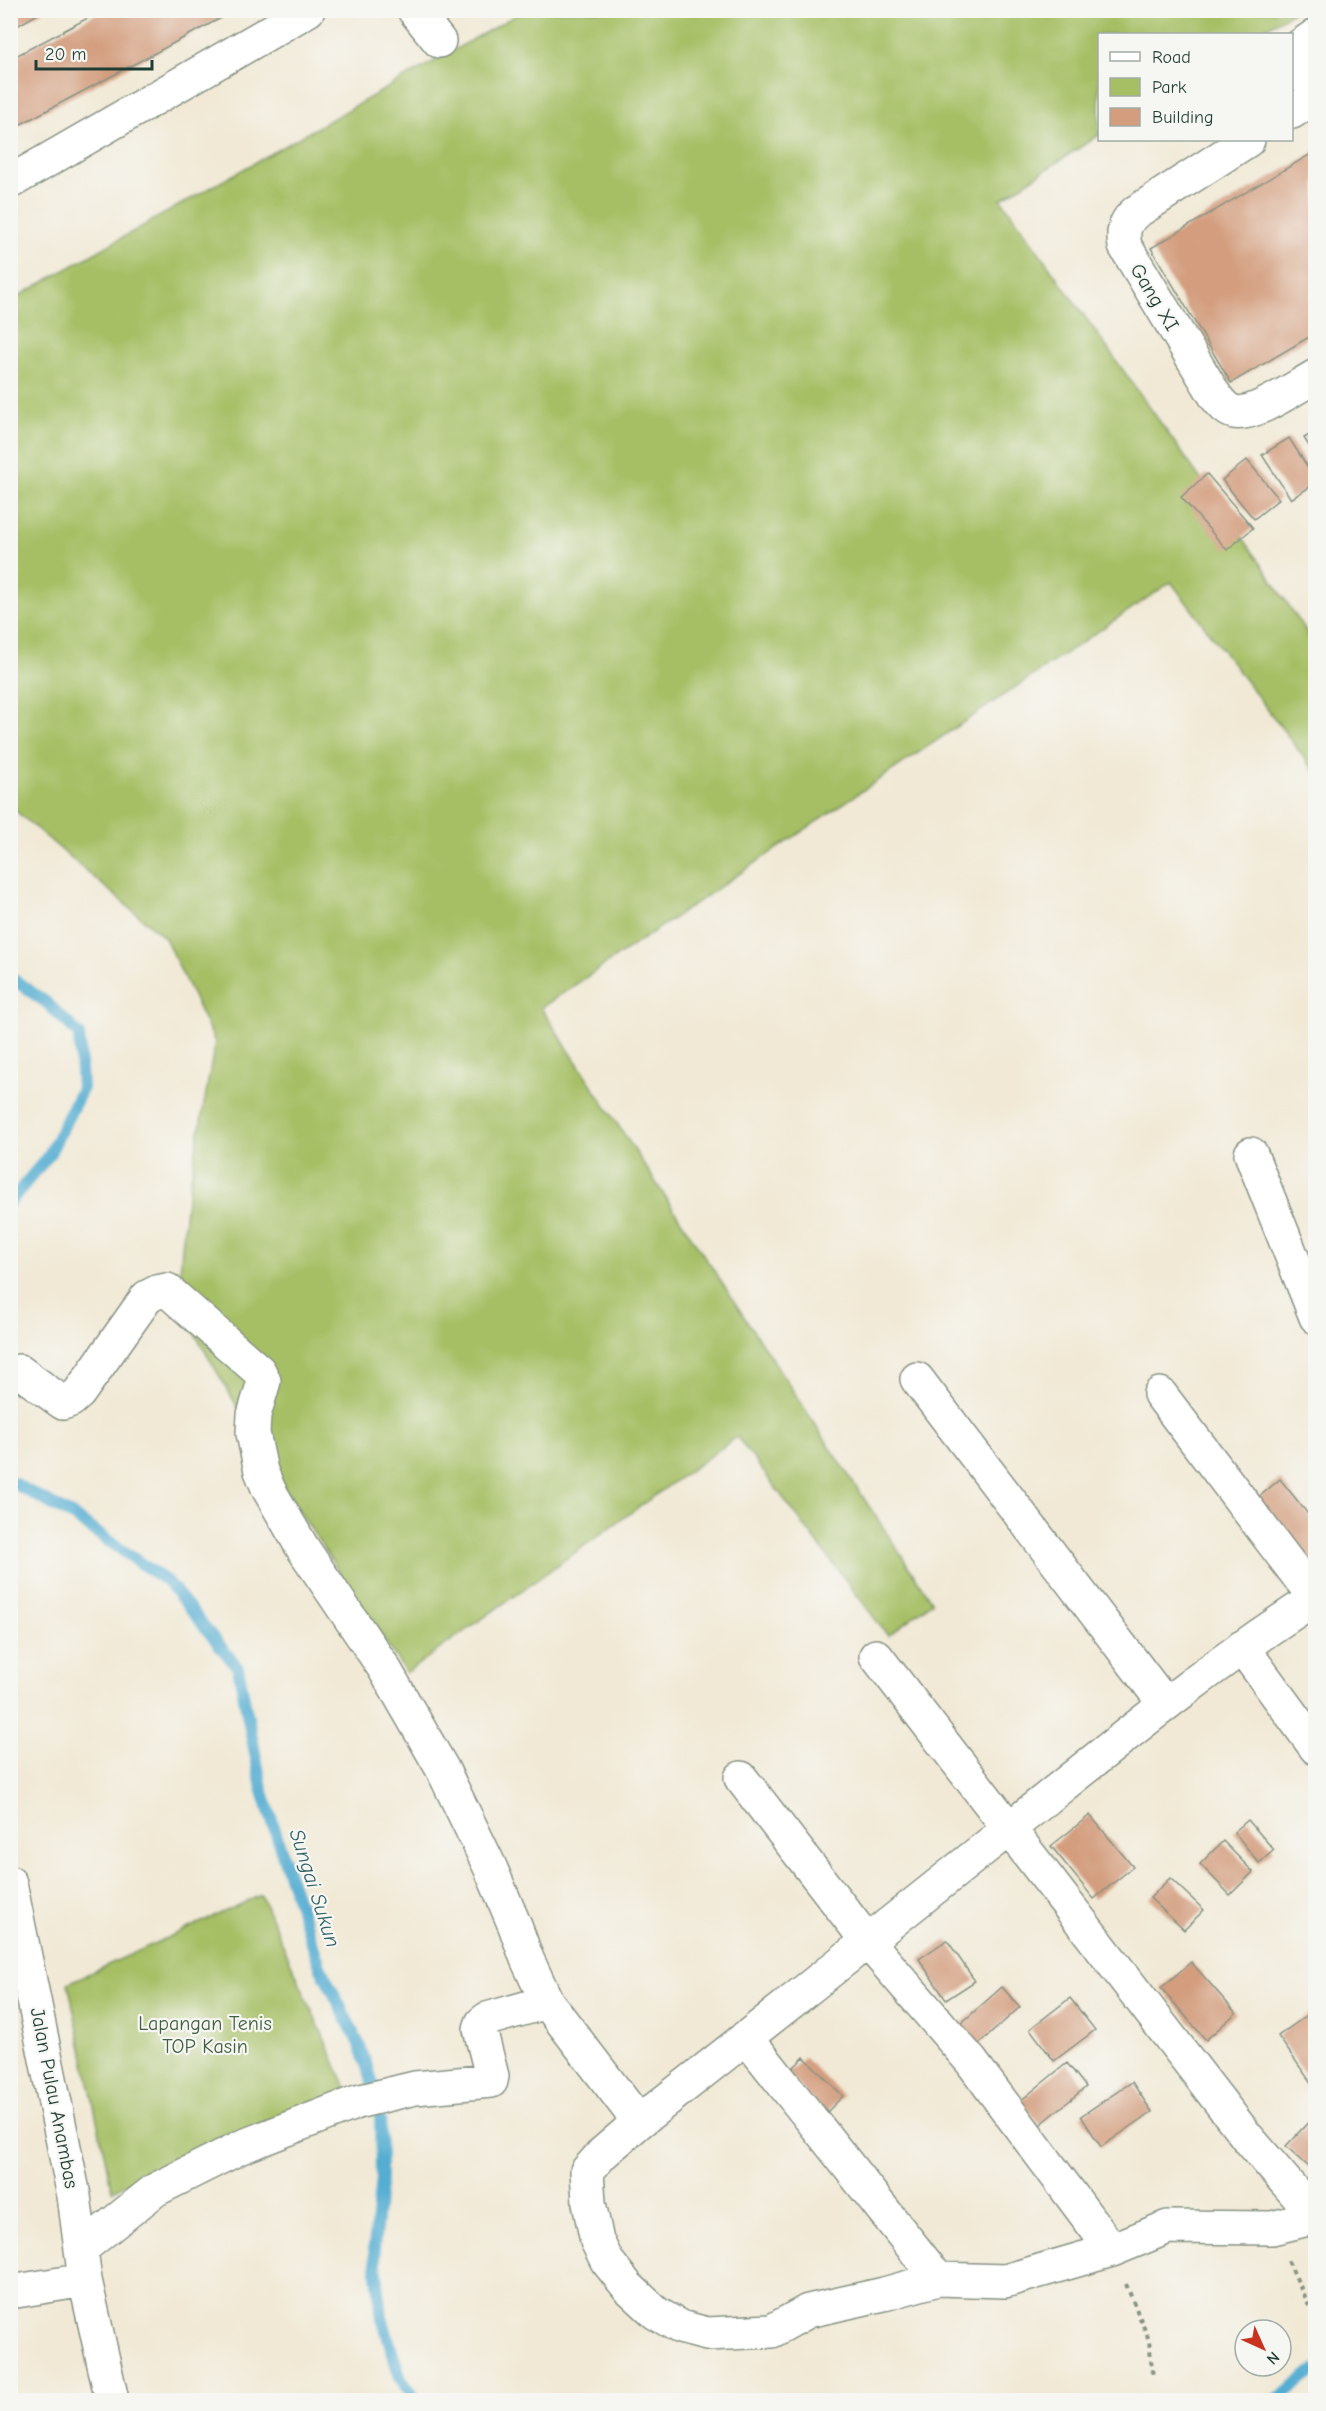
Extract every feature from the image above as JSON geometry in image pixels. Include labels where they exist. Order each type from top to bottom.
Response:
[{"type":"street","points":[[10,182],[308,10]]},
{"type":"street","points":[[414,10],[439,41]]},
{"type":"street","points":[[1316,35],[1300,46],[1294,56],[1297,66],[1316,91]]},
{"type":"street","points":[[1293,111],[1316,96]]},
{"type":"street","name":"Gang XI","points":[[1246,141],[1128,218],[1124,228],[1125,246],[1216,397],[1227,409],[1233,412],[1252,411],[1316,376]]},
{"type":"street","points":[[1251,1154],[1316,1317]]},
{"type":"street","points":[[20,1371],[63,1403],[71,1400],[79,1393],[147,1297],[167,1290],[260,1371],[264,1381],[254,1415],[253,1432],[261,1471],[269,1490],[302,1547],[384,1668],[443,1770],[490,1867],[547,2002],[639,2122]]},
{"type":"street","points":[[917,1379],[1164,1703]]},
{"type":"street","points":[[876,1656],[1009,1829],[1247,2137],[1316,2217],[1272,2228],[1168,2228],[1112,2250],[1005,2281],[967,2282],[938,2279],[808,2311],[772,2331],[707,2334],[680,2327],[656,2313],[628,2287],[607,2261],[597,2241],[593,2222],[587,2171],[603,2153],[639,2122],[868,1942],[1009,1829],[1164,1703],[1315,1598],[1160,1394]]},
{"type":"street","points":[[1242,1647],[1316,1748]]},
{"type":"street","points":[[741,1778],[868,1942],[971,2061],[1112,2250]]},
{"type":"street","name":"Jalan Pulau Anambas","points":[[10,1883],[69,2173],[83,2264],[112,2400]]},
{"type":"street","points":[[10,2292],[83,2264],[155,2190],[241,2147],[357,2102],[415,2088],[491,2081],[492,2076],[480,2029],[482,2024],[487,2019],[547,2002]]},
{"type":"street","points":[[747,2037],[938,2279]]},
{"type":"path","points":[[1272,2228],[1310,2307]]},
{"type":"path","points":[[1112,2250],[1149,2340],[1153,2378]]},
{"type":"green space","points":[[523,11],[1295,11],[1258,33],[1098,33],[1098,136],[1001,199],[1262,565],[1315,645],[1315,772],[1171,582],[541,1008],[932,1602],[888,1636],[737,1437],[406,1673],[291,1499],[177,1303],[186,1206],[215,1042],[165,938],[11,807],[10,301]]},
{"type":"green space","name":"Lapangan Tenis TOP Kasin","points":[[261,1895],[348,2092],[205,2146],[112,2191],[68,1983]]},
{"type":"building","points":[[10,10],[45,10],[10,30]]},
{"type":"building","points":[[103,10],[236,10],[10,130],[10,59]]},
{"type":"building","points":[[1316,151],[1316,333],[1231,383],[1151,248]]},
{"type":"building","points":[[1316,431],[1316,457],[1304,438]]},
{"type":"building","points":[[1289,438],[1316,480],[1316,483],[1291,499],[1262,455]]},
{"type":"building","points":[[1247,460],[1279,499],[1254,519],[1222,480]]},
{"type":"building","points":[[1207,474],[1253,528],[1227,550],[1181,497]]},
{"type":"building","points":[[1280,1479],[1316,1524],[1316,1585],[1247,1507]]},
{"type":"building","points":[[1090,1815],[1133,1867],[1094,1899],[1051,1846]]},
{"type":"building","points":[[1248,1820],[1274,1850],[1259,1863],[1234,1832]]},
{"type":"building","points":[[1223,1841],[1253,1872],[1230,1895],[1200,1864]]},
{"type":"building","points":[[1170,1878],[1204,1910],[1184,1930],[1150,1898]]},
{"type":"building","points":[[947,1940],[975,1981],[946,2000],[919,1959]]},
{"type":"building","points":[[1191,1962],[1236,2013],[1206,2040],[1161,1988]]},
{"type":"building","points":[[1002,1987],[1020,2007],[977,2046],[958,2026]]},
{"type":"building","points":[[1070,1998],[1095,2030],[1054,2061],[1030,2029]]},
{"type":"building","points":[[1316,2009],[1316,2090],[1278,2036]]},
{"type":"building","points":[[804,2057],[843,2096],[826,2113],[787,2074]]},
{"type":"building","points":[[1067,2063],[1086,2087],[1040,2125],[1020,2101]]},
{"type":"building","points":[[1132,2082],[1152,2112],[1101,2147],[1081,2116]]},
{"type":"building","points":[[1316,2114],[1316,2164],[1311,2169],[1286,2146]]},
{"type":"waterway","name":"Sungai Sukun","points":[[10,977],[47,1003],[79,1034],[82,1089],[49,1155],[10,1202]]},
{"type":"waterway","name":"Sungai Sukun","points":[[10,1481],[73,1516],[169,1583],[238,1668],[262,1788],[290,1879],[320,1966],[359,2044],[380,2103],[381,2178],[374,2247],[382,2318],[400,2377],[416,2400]]},
{"type":"waterway","points":[[1275,2400],[1316,2369]]}]
